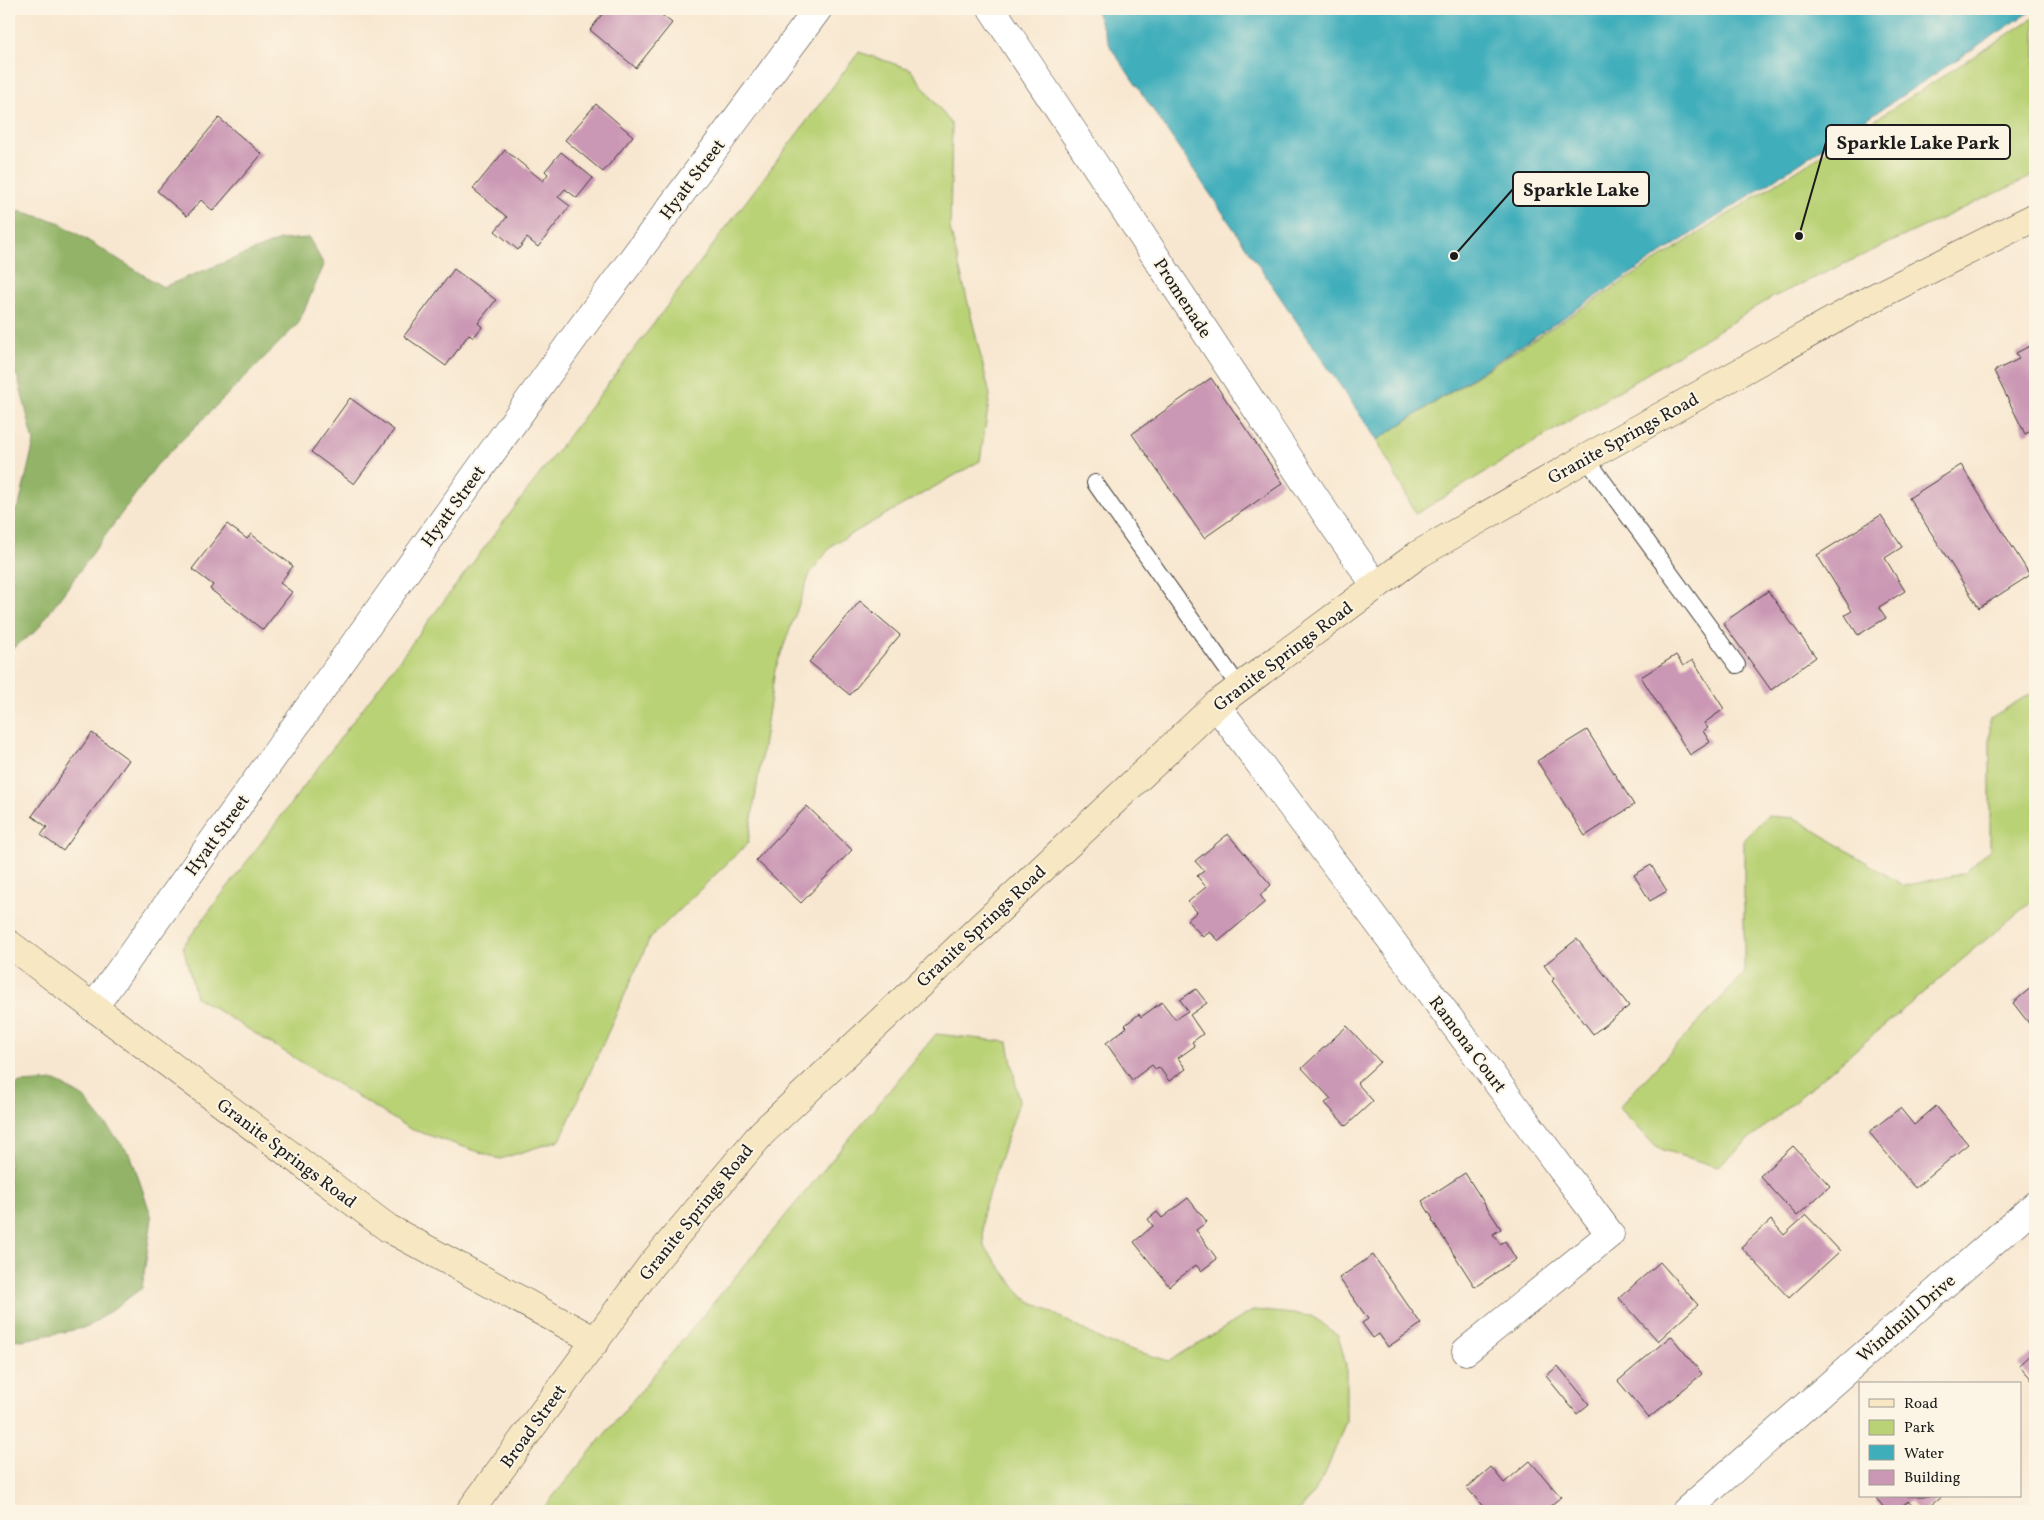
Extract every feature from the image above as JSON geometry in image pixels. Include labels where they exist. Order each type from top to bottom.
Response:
[{"type":"street","name":"Hyatt Street","points":[[93,1008],[576,335],[818,9]]},
{"type":"street","name":"Promenade","points":[[992,9],[1326,515],[1376,586]]},
{"type":"street","name":"Granite Springs Road","points":[[9,944],[388,1228],[596,1341],[652,1264],[762,1132],[1216,705],[1419,554],[1586,458],[1873,298],[2035,217]]},
{"type":"street","name":"Ramona Court","points":[[1216,705],[1610,1234],[1466,1351]]},
{"type":"street","name":"Windmill Drive","points":[[1686,1511],[2035,1205]]},
{"type":"street","name":"Broad Street","points":[[470,1511],[596,1341]]},
{"type":"lane","points":[[1586,458],[1737,665]]},
{"type":"lane","points":[[1095,483],[1240,688]]},
{"type":"green space","points":[[2035,17],[2035,175],[1773,297],[1416,514],[1377,440]]},
{"type":"green space","points":[[859,52],[910,69],[952,125],[950,228],[990,395],[980,461],[832,545],[810,574],[775,670],[748,843],[650,938],[560,1140],[500,1159],[410,1129],[196,997],[183,946]]},
{"type":"green space","points":[[9,208],[58,222],[163,287],[280,240],[309,238],[324,265],[298,324],[156,466],[36,631],[9,651],[9,517],[19,506],[34,442],[18,378],[9,365]]},
{"type":"green space","points":[[2035,691],[2035,898],[1717,1167],[1657,1148],[1619,1107],[1744,974],[1744,839],[1767,816],[1795,818],[1904,886],[1965,873],[1990,849],[1990,718]]},
{"type":"green space","points":[[936,1034],[1008,1042],[1019,1102],[982,1214],[984,1246],[1023,1297],[1106,1342],[1169,1361],[1254,1310],[1312,1316],[1338,1335],[1346,1365],[1346,1421],[1324,1477],[1300,1511],[541,1511]]},
{"type":"green space","points":[[56,1081],[84,1098],[131,1156],[152,1218],[142,1288],[88,1327],[23,1340],[9,1339],[9,1089],[20,1083]]},
{"type":"water","points":[[1095,9],[2034,9],[1377,440],[1111,48]]},
{"type":"building","points":[[597,9],[654,9],[672,23],[636,68],[590,30],[603,13]]},
{"type":"building","points":[[596,104],[633,136],[603,172],[565,140]]},
{"type":"building","points":[[219,118],[262,154],[213,211],[201,200],[187,216],[157,191]]},
{"type":"building","points":[[505,150],[543,181],[548,174],[545,171],[561,152],[593,178],[577,198],[565,189],[558,197],[570,206],[538,247],[527,238],[518,250],[495,231],[507,217],[473,189]]},
{"type":"building","points":[[454,269],[496,300],[478,323],[482,327],[473,338],[469,334],[446,366],[404,336]]},
{"type":"building","points":[[2030,346],[2033,352],[2035,351],[2035,429],[2025,434],[1994,371],[2019,359],[2016,353]]},
{"type":"building","points":[[1211,378],[1283,483],[1204,538],[1132,434]]},
{"type":"building","points":[[350,398],[394,430],[354,484],[311,452]]},
{"type":"building","points":[[1961,465],[2030,575],[1979,608],[1909,498]]},
{"type":"building","points":[[1881,515],[1902,547],[1885,558],[1905,591],[1879,607],[1886,618],[1858,635],[1845,615],[1852,611],[1817,555]]},
{"type":"building","points":[[227,524],[247,539],[251,534],[293,566],[280,583],[292,592],[263,630],[210,589],[213,585],[192,569]]},
{"type":"building","points":[[1768,591],[1816,657],[1771,690],[1723,623]]},
{"type":"building","points":[[860,601],[900,635],[850,695],[809,662]]},
{"type":"building","points":[[1676,655],[1683,666],[1693,660],[1724,709],[1704,723],[1708,728],[1703,731],[1710,742],[1690,755],[1641,677]]},
{"type":"building","points":[[1587,730],[1634,805],[1585,836],[1537,761]]},
{"type":"building","points":[[92,733],[129,760],[63,851],[41,835],[47,827],[32,816]]},
{"type":"building","points":[[807,806],[852,850],[801,903],[756,860]]},
{"type":"building","points":[[1228,834],[1271,885],[1260,895],[1265,902],[1219,941],[1210,932],[1203,937],[1187,920],[1197,912],[1188,902],[1206,887],[1197,876],[1204,871],[1195,861]]},
{"type":"building","points":[[1651,865],[1667,891],[1650,901],[1634,875]]},
{"type":"building","points":[[1577,939],[1629,1006],[1593,1034],[1552,981],[1554,979],[1544,965]]},
{"type":"building","points":[[2035,984],[2035,1031],[2013,1003]]},
{"type":"building","points":[[1196,989],[1207,1003],[1190,1015],[1203,1034],[1192,1042],[1195,1046],[1178,1058],[1186,1069],[1169,1081],[1159,1067],[1156,1070],[1152,1065],[1132,1080],[1106,1043],[1127,1027],[1125,1025],[1139,1014],[1141,1017],[1162,1002],[1175,1019],[1188,1011],[1180,1000]]},
{"type":"building","points":[[1347,1026],[1380,1062],[1357,1083],[1373,1101],[1346,1126],[1325,1103],[1331,1099],[1302,1068]]},
{"type":"building","points":[[1936,1106],[1968,1144],[1915,1188],[1869,1132],[1900,1108],[1914,1125]]},
{"type":"building","points":[[1793,1146],[1830,1186],[1797,1216],[1760,1176]]},
{"type":"building","points":[[1465,1173],[1501,1229],[1493,1234],[1500,1244],[1505,1241],[1516,1259],[1475,1287],[1422,1201]]},
{"type":"building","points":[[1188,1198],[1207,1222],[1196,1230],[1217,1259],[1201,1271],[1196,1265],[1169,1286],[1134,1242],[1153,1226],[1148,1219],[1157,1212],[1162,1218]]},
{"type":"building","points":[[1806,1215],[1840,1251],[1789,1298],[1741,1247],[1771,1220],[1784,1235]]},
{"type":"building","points":[[1373,1255],[1421,1324],[1388,1347],[1379,1334],[1373,1338],[1362,1323],[1368,1319],[1339,1278]]},
{"type":"building","points":[[1660,1262],[1698,1305],[1658,1341],[1619,1298]]},
{"type":"building","points":[[1671,1336],[1702,1374],[1649,1418],[1618,1381]]},
{"type":"building","points":[[2035,1350],[2035,1383],[2019,1365]]},
{"type":"building","points":[[1558,1366],[1589,1404],[1577,1414],[1546,1376]]},
{"type":"building","points":[[1530,1461],[1561,1497],[1544,1511],[1487,1511],[1467,1488],[1491,1467],[1504,1483]]},
{"type":"building","points":[[1940,1498],[1924,1511],[1918,1511],[1909,1501],[1897,1511],[1886,1511],[1876,1499]]},
{"type":"place","name":"Sparkle Lake Park","points":[[1799,236]]},
{"type":"place","name":"Sparkle Lake","points":[[1454,256]]}]
